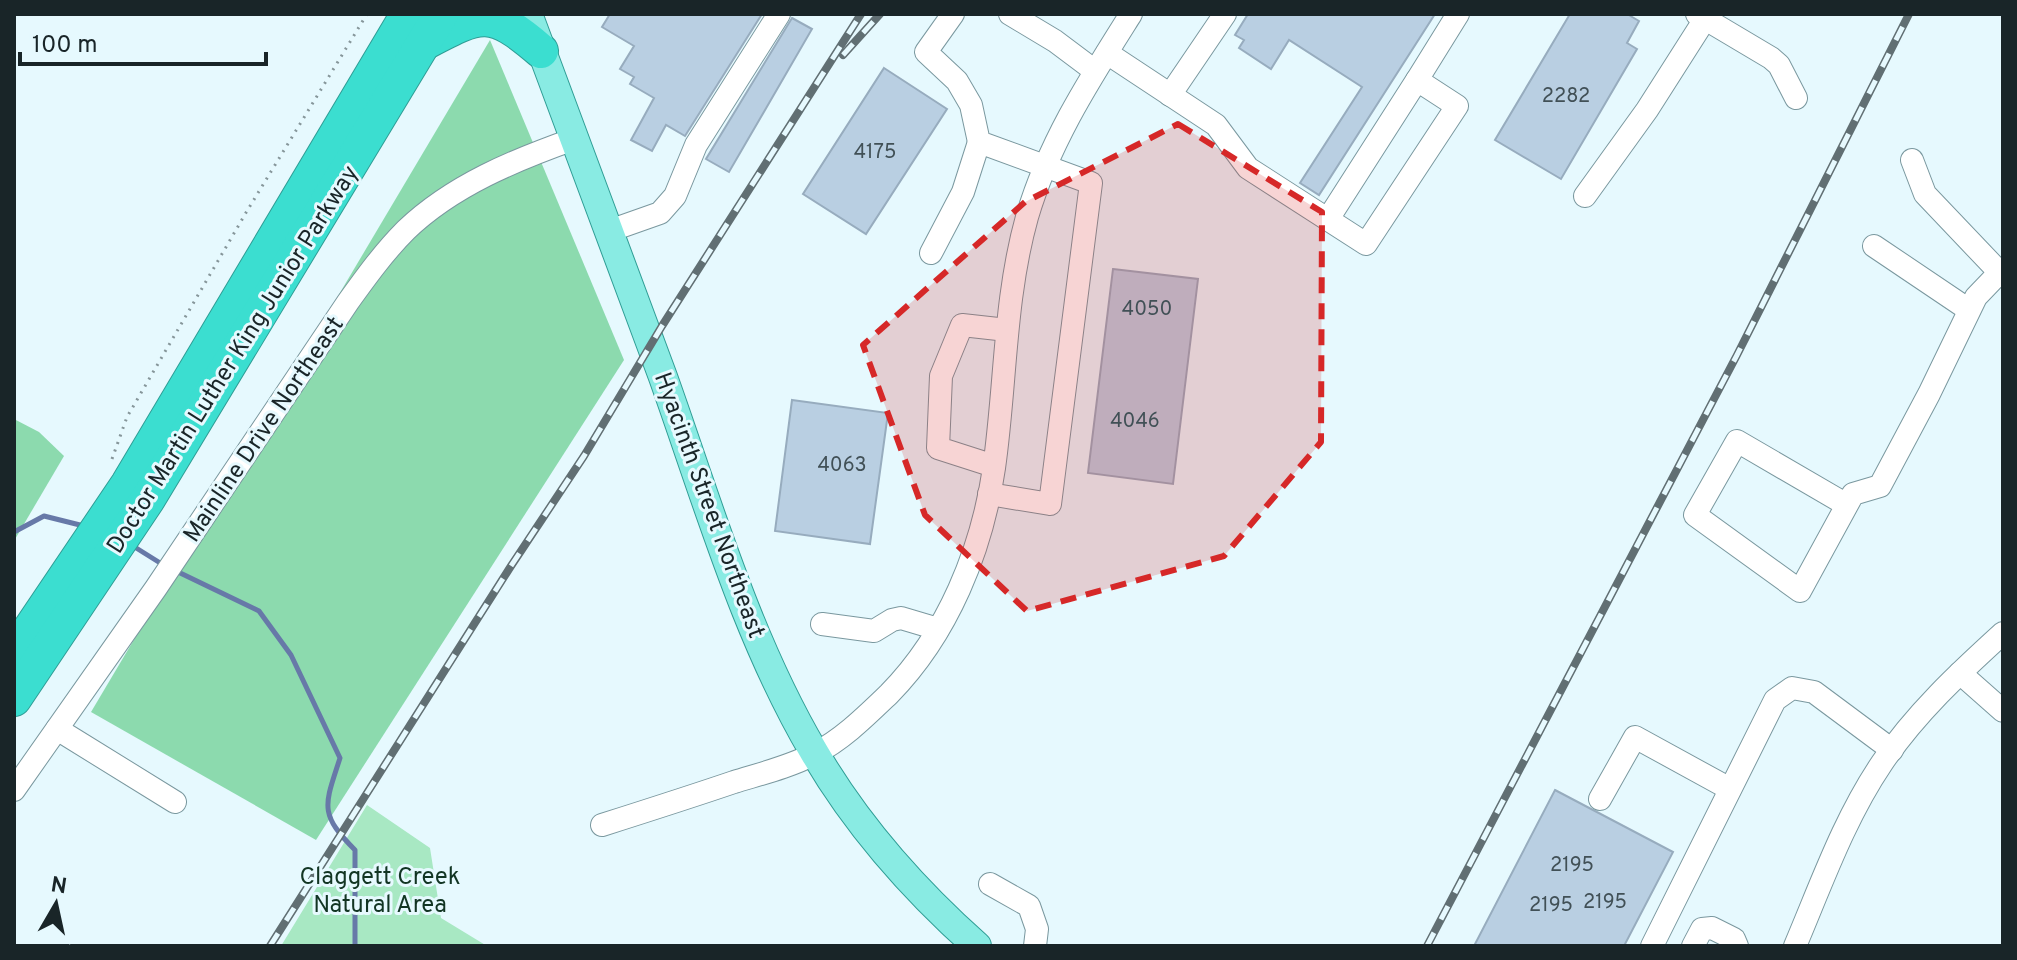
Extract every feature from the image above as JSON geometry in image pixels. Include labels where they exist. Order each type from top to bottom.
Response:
[{"type":"highway","name":"Doctor Martin Luther King Junior Parkway","points":[[14,699],[79,582],[129,482],[416,29],[441,14]]},
{"type":"highway","points":[[416,29],[468,20],[492,20],[513,27],[541,51]]},
{"type":"highway","name":"Doctor Martin Luther King Junior Parkway","points":[[14,653],[79,582]]},
{"type":"main road","name":"Hyacinth Street Northeast","points":[[528,14],[743,600],[787,704],[815,754],[878,845],[922,894],[977,946]]},
{"type":"street","points":[[609,231],[660,213],[675,196],[696,145],[779,14]]},
{"type":"street","points":[[931,253],[963,192],[979,142],[971,105],[957,81],[926,52],[953,14]]},
{"type":"street","points":[[1010,14],[1055,41],[1170,95],[1216,125],[1248,168],[1366,244],[1457,106],[1417,80]]},
{"type":"street","points":[[602,825],[815,754],[847,732],[897,686],[916,663],[963,583],[977,543],[994,466],[1007,330],[1027,217],[1054,143],[1131,14]]},
{"type":"street","points":[[1170,95],[1225,14]]},
{"type":"street","points":[[1328,219],[1458,14]]},
{"type":"street","points":[[1585,196],[1647,110],[1701,16],[1771,58],[1779,65],[1796,98]]},
{"type":"street","name":"Mainline Drive Northeast","points":[[14,790],[156,588],[377,262],[407,229],[440,202],[485,175],[574,139]]},
{"type":"street","points":[[979,142],[1091,183],[1050,504],[989,494]]},
{"type":"street","points":[[1847,505],[1737,441],[1695,515],[1800,591],[1847,505],[1853,494],[1880,486],[1976,297],[2001,274],[1925,194],[1912,160]]},
{"type":"street","points":[[1874,246],[1969,310]]},
{"type":"street","points":[[994,466],[938,448],[941,376],[962,325],[1007,330]]},
{"type":"street","points":[[822,624],[874,631],[901,618],[938,629]]},
{"type":"street","points":[[1795,946],[1861,799],[1892,750],[1911,724],[2003,633]]},
{"type":"street","points":[[1960,673],[2003,711]]},
{"type":"street","points":[[1652,946],[1775,700],[1792,688],[1814,692],[1892,750]]},
{"type":"street","points":[[57,729],[175,802]]},
{"type":"street","points":[[1600,799],[1635,737],[1730,789]]},
{"type":"street","points":[[990,884],[1029,906],[1037,929],[1035,946]]},
{"type":"street","points":[[1693,946],[1702,929],[1712,928],[1734,939],[1737,946]]},
{"type":"path","name":"Doctor Martin Luther King Junior Parkway","points":[[129,482],[127,417],[367,14]]},
{"type":"highlighted area","points":[[1178,124],[1322,212],[1321,442],[1224,556],[1027,611],[925,515],[863,345],[1025,202]]},
{"type":"green space","points":[[490,40],[624,360],[316,840],[91,712]]},
{"type":"green space","points":[[14,419],[39,432],[64,456],[14,541]]},
{"type":"green space","name":"Claggett Creek Natural Area","points":[[367,805],[430,848],[441,918],[487,946],[281,946]]},
{"type":"building","points":[[610,14],[762,14],[685,136],[666,125],[652,151],[631,140],[654,98],[630,84],[634,77],[620,69],[634,46],[602,27]]},
{"type":"building","points":[[1248,14],[1435,14],[1319,195],[1300,183],[1362,87],[1289,40],[1271,69],[1239,48],[1244,40],[1235,35]]},
{"type":"building","points":[[1570,14],[1627,14],[1639,21],[1627,43],[1637,49],[1561,179],[1495,140]]},
{"type":"building","points":[[792,18],[812,29],[729,172],[706,159]]},
{"type":"building","points":[[884,68],[947,109],[866,234],[803,194]]},
{"type":"building","points":[[1113,269],[1198,279],[1173,484],[1088,473]]},
{"type":"building","points":[[792,400],[888,413],[870,544],[775,531]]},
{"type":"building","points":[[1555,790],[1673,852],[1624,946],[1474,946]]},
{"type":"waterway","points":[[14,532],[44,516],[84,526]]},
{"type":"waterway","points":[[133,546],[165,566]]},
{"type":"waterway","points":[[174,570],[259,611],[291,655],[340,758],[328,808],[335,827],[355,850],[355,946]]},
{"type":"railway","points":[[270,946],[584,456],[662,326],[861,14]]},
{"type":"railway","points":[[843,55],[880,14]]},
{"type":"railway","points":[[1427,946],[1737,355],[1909,14]]}]
